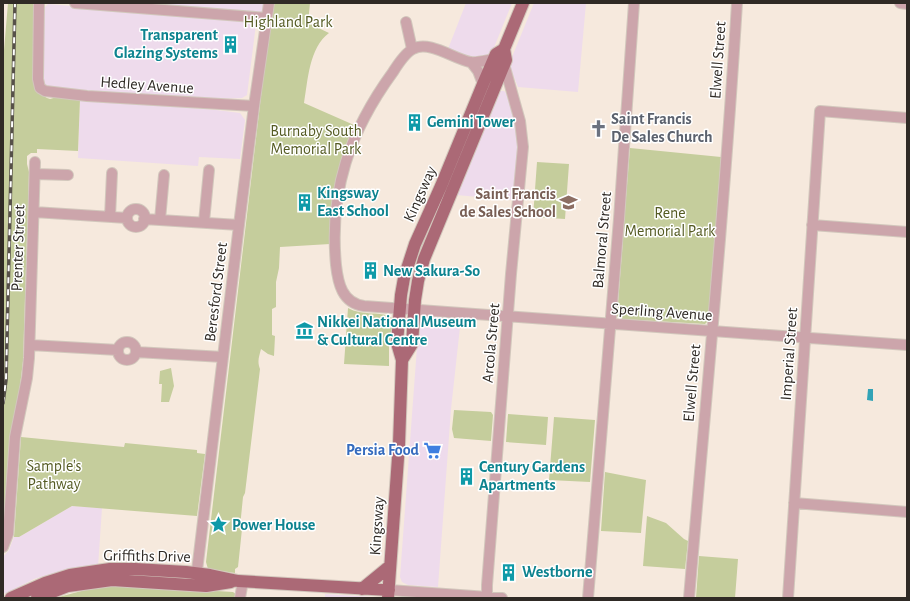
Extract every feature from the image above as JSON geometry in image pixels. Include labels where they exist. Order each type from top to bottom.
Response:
[{"type":"main road","name":"Kingsway","points":[[402,360],[412,344],[414,309],[418,281],[424,259],[495,87],[499,61],[496,54],[504,49],[523,3]]},
{"type":"main road","name":"Kingsway","points":[[388,594],[399,444],[402,360],[397,343],[404,278],[410,256],[483,84],[499,61]]},
{"type":"main road","points":[[362,589],[390,566]]},
{"type":"main road","name":"Griffiths Drive","points":[[11,598],[44,583],[70,575],[110,569],[135,569],[196,579]]},
{"type":"main road","name":"Griffiths Drive","points":[[37,598],[68,586],[112,580],[196,579],[210,575],[240,581],[362,589],[388,594]]},
{"type":"street","name":"Hedley Avenue","points":[[39,3],[38,79],[40,88],[48,92],[87,96],[254,106]]},
{"type":"street","points":[[74,3],[267,18]]},
{"type":"street","name":"Beresford Street","points":[[196,579],[239,225],[268,3]]},
{"type":"street","name":"Balmoral Street","points":[[588,598],[623,164],[634,3]]},
{"type":"street","name":"Elwell Street","points":[[689,598],[712,331],[737,3]]},
{"type":"street","points":[[900,3],[907,4]]},
{"type":"street","points":[[406,22],[412,49],[423,46],[428,47],[471,62],[499,61]]},
{"type":"street","name":"Sperling Avenue","points":[[412,49],[397,66],[372,102],[355,137],[344,165],[339,186],[334,228],[337,272],[341,287],[346,297],[351,302],[359,305],[907,345]]},
{"type":"street","name":"Arcola Street","points":[[487,597],[487,577],[523,148],[520,121],[512,91],[499,61]]},
{"type":"street","points":[[471,62],[478,70],[483,84]]},
{"type":"street","points":[[495,87],[512,91]]},
{"type":"street","name":"Imperial Street","points":[[788,598],[820,111],[907,118]]},
{"type":"street","name":"Prenter Street","points":[[3,547],[8,534],[15,437],[27,378],[30,345],[35,162]]},
{"type":"street","points":[[204,222],[209,170]]},
{"type":"street","points":[[110,217],[112,173]]},
{"type":"street","points":[[35,174],[68,176]]},
{"type":"street","points":[[160,220],[164,174]]},
{"type":"street","points":[[34,212],[127,218],[130,225],[135,227],[142,224],[144,219],[239,225]]},
{"type":"street","points":[[812,225],[907,232]]},
{"type":"street","points":[[30,345],[118,350],[121,357],[126,359],[131,358],[136,352],[223,357]]},
{"type":"street","points":[[794,503],[907,512]]},
{"type":"street","points":[[240,581],[240,598]]},
{"type":"street","points":[[388,594],[502,598]]},
{"type":"shaded area","points":[[124,3],[265,3],[263,12],[259,13]]},
{"type":"shaded area","points":[[466,3],[512,3],[493,50],[489,55],[474,58],[448,49]]},
{"type":"shaded area","points":[[534,3],[586,3],[578,92],[518,87],[510,70],[510,62]]},
{"type":"shaded area","points":[[48,4],[254,22],[256,24],[247,95],[242,98],[216,99],[78,91],[45,86],[42,82],[42,38],[45,7]]},
{"type":"shaded area","points":[[499,91],[504,91],[506,93],[519,139],[515,187],[512,200],[456,195]]},
{"type":"shaded area","points":[[80,99],[240,113],[245,120],[240,159],[199,157],[198,166],[78,158]]},
{"type":"shaded area","points":[[424,315],[461,318],[451,409],[438,587],[408,585],[402,582],[400,577],[419,320],[420,317]]},
{"type":"shaded area","points":[[72,506],[102,508],[98,567],[47,575],[34,579],[7,593],[3,593],[3,557],[9,550],[14,537],[19,537]]},
{"type":"shaded area","points":[[325,594],[373,597],[376,598],[325,598]]},
{"type":"green space","points":[[8,3],[35,3],[37,92],[50,99],[57,97],[80,99],[78,151],[37,149],[37,153],[31,153],[27,156],[29,172],[23,361],[19,394],[11,431],[3,531],[3,62]]},
{"type":"green space","name":"Highland Park","points":[[272,3],[310,3],[308,23],[329,33],[322,39],[313,56],[308,75],[304,103],[354,125],[343,154],[335,183],[331,213],[330,244],[280,247],[279,268],[276,282],[276,307],[272,309],[272,335],[275,336],[274,356],[261,349],[259,359],[260,369],[245,493],[243,497],[240,527],[242,529],[238,567],[235,569],[235,573],[208,569],[206,562]]},
{"type":"green space","name":"Rene Memorial Park","points":[[630,148],[721,157],[709,320],[705,324],[622,319],[617,316],[624,227],[622,218],[625,210]]},
{"type":"green space","points":[[537,162],[569,164],[565,219],[533,217]]},
{"type":"green space","points":[[348,308],[359,312],[384,315],[392,318],[394,324],[389,343],[389,366],[344,364]]},
{"type":"green space","points":[[171,368],[174,386],[169,402],[161,402],[162,384],[159,384],[160,371]]},
{"type":"green space","points":[[454,410],[491,412],[493,415],[491,441],[454,438],[452,429]]},
{"type":"green space","points":[[508,414],[548,417],[546,445],[506,442]]},
{"type":"green space","points":[[554,417],[595,420],[590,482],[549,480]]},
{"type":"green space","name":"Sample's Pathway","points":[[21,437],[124,447],[125,443],[197,450],[197,453],[205,454],[197,516],[72,506],[19,537],[14,537]]},
{"type":"green space","points":[[605,472],[646,480],[641,533],[601,531]]},
{"type":"green space","points":[[647,516],[666,523],[688,541],[685,569],[643,566]]},
{"type":"green space","points":[[699,556],[738,559],[735,598],[696,598]]},
{"type":"green space","points":[[119,585],[233,592],[238,598],[55,598],[89,589]]},
{"type":"water","points":[[868,389],[873,389],[873,401],[867,400]]},
{"type":"railway","points":[[3,403],[6,380],[15,3]]},
{"type":"place","name":"Transparent Glazing Systems","points":[[231,44]]},
{"type":"place","name":"Gemini Tower","points":[[414,122]]},
{"type":"place","name":"Saint Francis De Sales Church","points":[[598,128]]},
{"type":"place","name":"Kingsway East School","points":[[304,202]]},
{"type":"place","name":"Saint Francis de Sales School","points":[[569,203]]},
{"type":"place","name":"New Sakura-So","points":[[370,271]]},
{"type":"place","name":"Nikkei National Museum & Cultural Centre","points":[[304,331]]},
{"type":"place","name":"Persia Food","points":[[432,450]]},
{"type":"place","name":"Century Gardens Apartments","points":[[466,476]]},
{"type":"place","name":"Power House","points":[[219,525]]},
{"type":"place","name":"Westborne","points":[[509,572]]},
{"type":"park label","name":"Burnaby South Memorial Park","points":[[316,140]]}]
